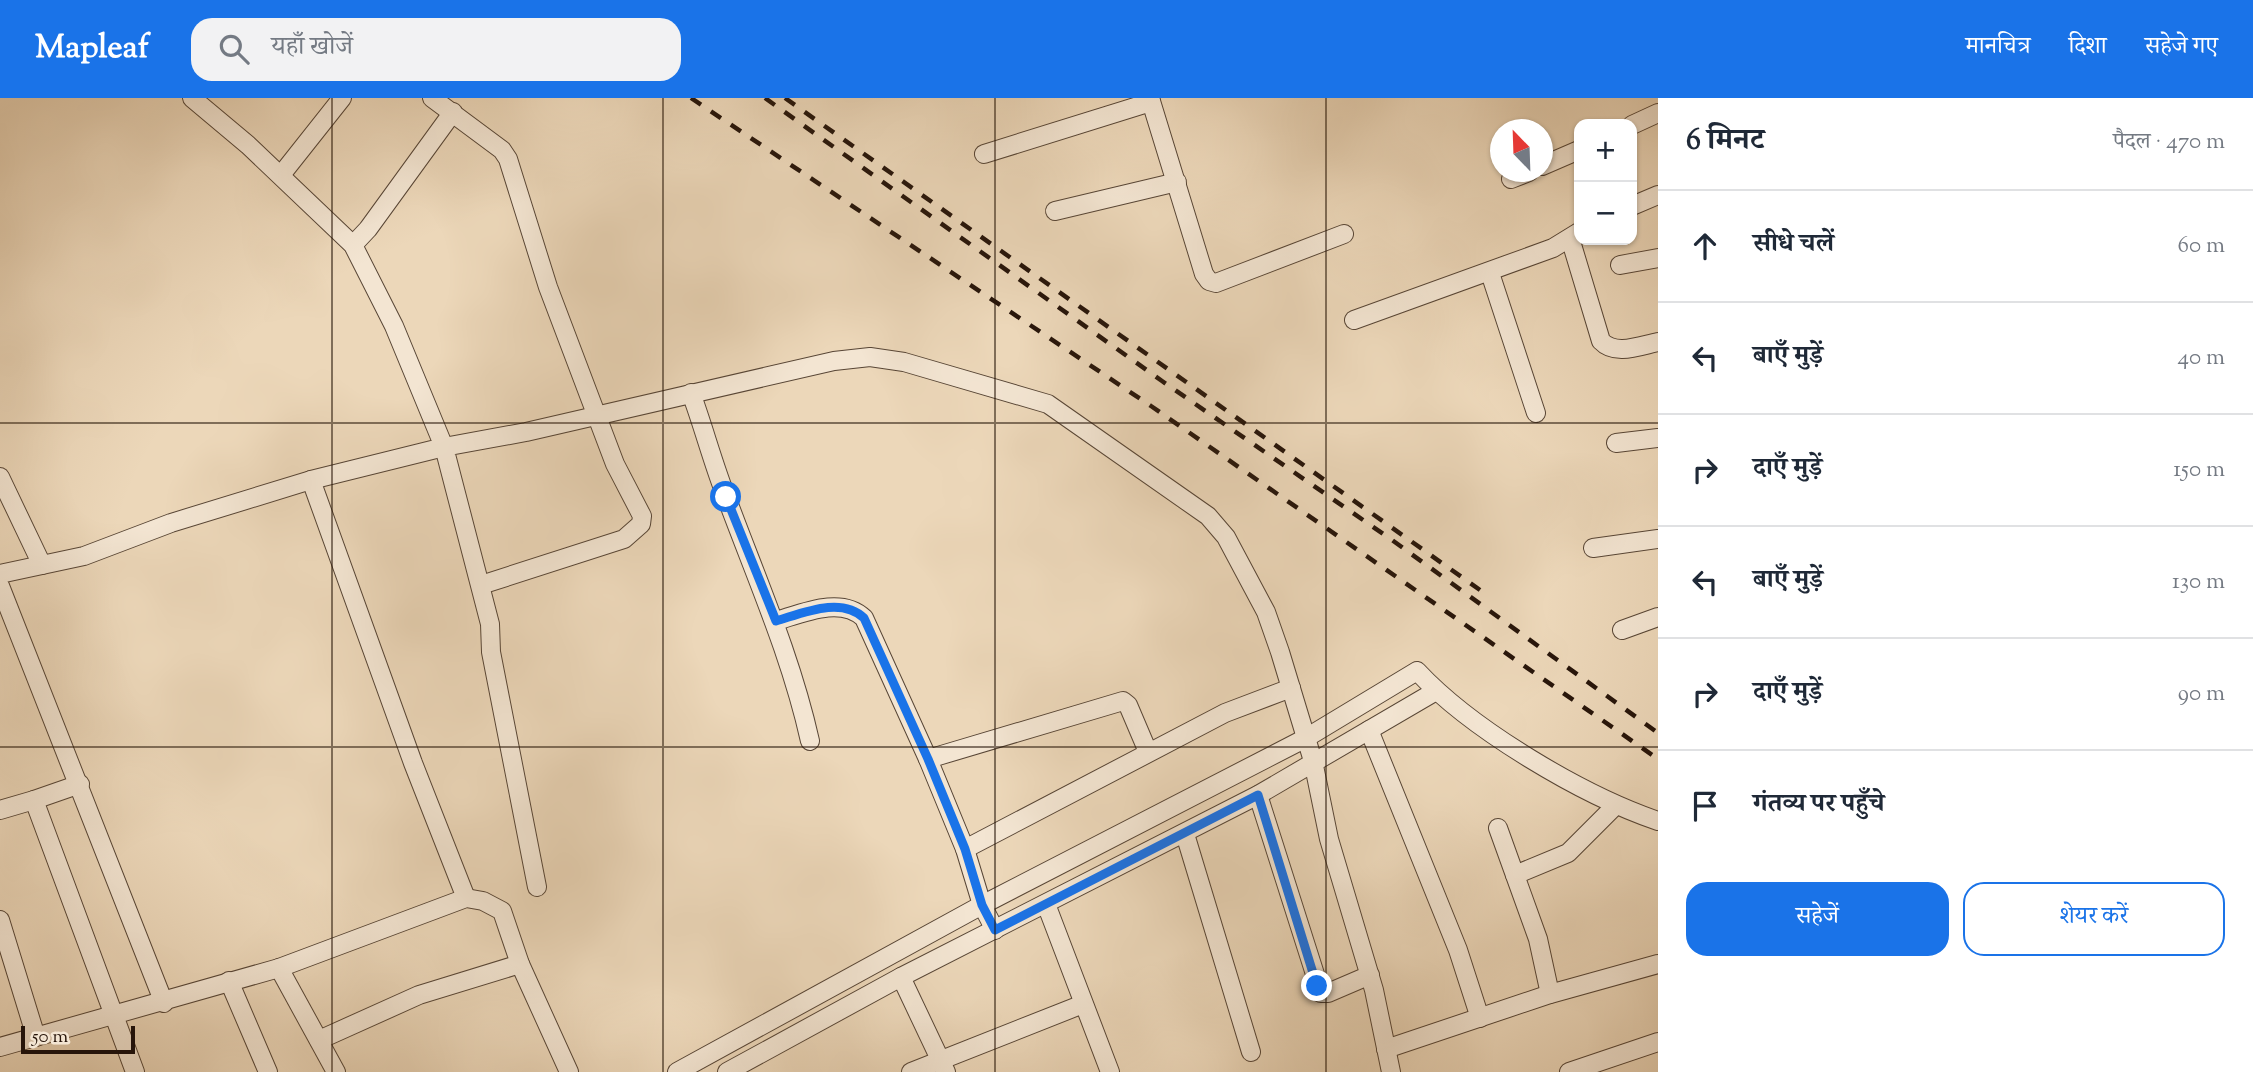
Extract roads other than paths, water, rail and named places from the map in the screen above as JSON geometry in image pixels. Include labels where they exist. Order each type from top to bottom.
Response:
[{"type":"street","points":[[192,98],[281,175],[352,244],[394,326],[444,447],[491,624],[491,652],[537,887]]},
{"type":"street","points":[[281,175],[342,98]]},
{"type":"street","points":[[432,98],[502,150],[508,159],[548,287],[615,464],[639,507],[640,524],[624,539],[481,585]]},
{"type":"street","points":[[984,154],[1151,100],[1204,274],[1209,281],[1216,283],[1344,234]]},
{"type":"street","points":[[352,244],[368,229],[453,112]]},
{"type":"street","points":[[1637,123],[1658,113]]},
{"type":"street","points":[[1553,161],[1574,152]]},
{"type":"street","points":[[1055,211],[1177,182]]},
{"type":"street","points":[[1637,204],[1658,195]]},
{"type":"street","points":[[1354,320],[1490,273],[1574,235]]},
{"type":"street","points":[[1577,245],[1601,341],[1608,348],[1617,350],[1658,342]]},
{"type":"street","points":[[1620,265],[1658,258]]},
{"type":"street","points":[[1490,273],[1535,413]]},
{"type":"street","points":[[0,574],[84,556],[171,523],[311,480],[444,447],[812,366],[870,357],[904,362],[1048,404],[1208,516],[1226,537],[1266,612],[1313,761],[1329,839],[1370,975],[1387,1049],[1386,1070]]},
{"type":"street","points":[[691,393],[726,497],[776,621],[799,691],[810,741]]},
{"type":"street","points":[[1616,443],[1658,438]]},
{"type":"street","points":[[0,477],[42,565]]},
{"type":"street","points":[[311,480],[413,763],[467,898]]},
{"type":"street","points":[[1593,548],[1658,539]]},
{"type":"street","points":[[0,586],[80,783],[164,1003]]},
{"type":"street","points":[[776,621],[838,607],[858,613],[869,626],[928,759],[965,849],[982,905],[995,930]]},
{"type":"street","points":[[1622,630],[1658,617]]},
{"type":"street","points":[[677,1072],[982,905],[1306,737],[1417,671],[1436,691],[1486,728],[1575,785],[1658,821]]},
{"type":"street","points":[[965,849],[1225,713],[1291,688]]},
{"type":"street","points":[[727,1072],[777,1042],[901,977],[1258,795],[1436,691]]},
{"type":"street","points":[[928,759],[1123,701],[1128,705],[1148,752]]},
{"type":"street","points":[[1369,730],[1458,950],[1480,1018]]},
{"type":"street","points":[[0,810],[80,783]]},
{"type":"street","points":[[1258,795],[1321,993],[1328,993],[1370,975]]},
{"type":"street","points":[[34,800],[116,1014],[135,1072]]},
{"type":"street","points":[[1515,875],[1569,853],[1616,804]]},
{"type":"street","points":[[1498,828],[1538,939],[1550,994]]},
{"type":"street","points":[[1185,834],[1251,1052]]},
{"type":"street","points":[[0,1047],[164,1003],[229,981],[279,968],[467,898],[483,901],[502,911],[520,964],[569,1072]]},
{"type":"street","points":[[1046,904],[1110,1072]]},
{"type":"street","points":[[0,920],[36,1037]]},
{"type":"street","points":[[319,1040],[419,995],[520,964]]},
{"type":"street","points":[[1387,1049],[1550,994],[1658,964]]},
{"type":"street","points":[[279,968],[336,1072]]},
{"type":"street","points":[[901,977],[943,1066]]},
{"type":"street","points":[[229,981],[268,1072]]},
{"type":"street","points":[[911,1072],[943,1066],[1083,1004]]},
{"type":"street","points":[[1569,1072],[1658,1042]]},
{"type":"railway","points":[[691,98],[1151,406],[1658,759]]},
{"type":"railway","points":[[765,98],[1162,381],[1392,540],[1658,733]]},
{"type":"railway","points":[[785,98],[1480,590]]}]
